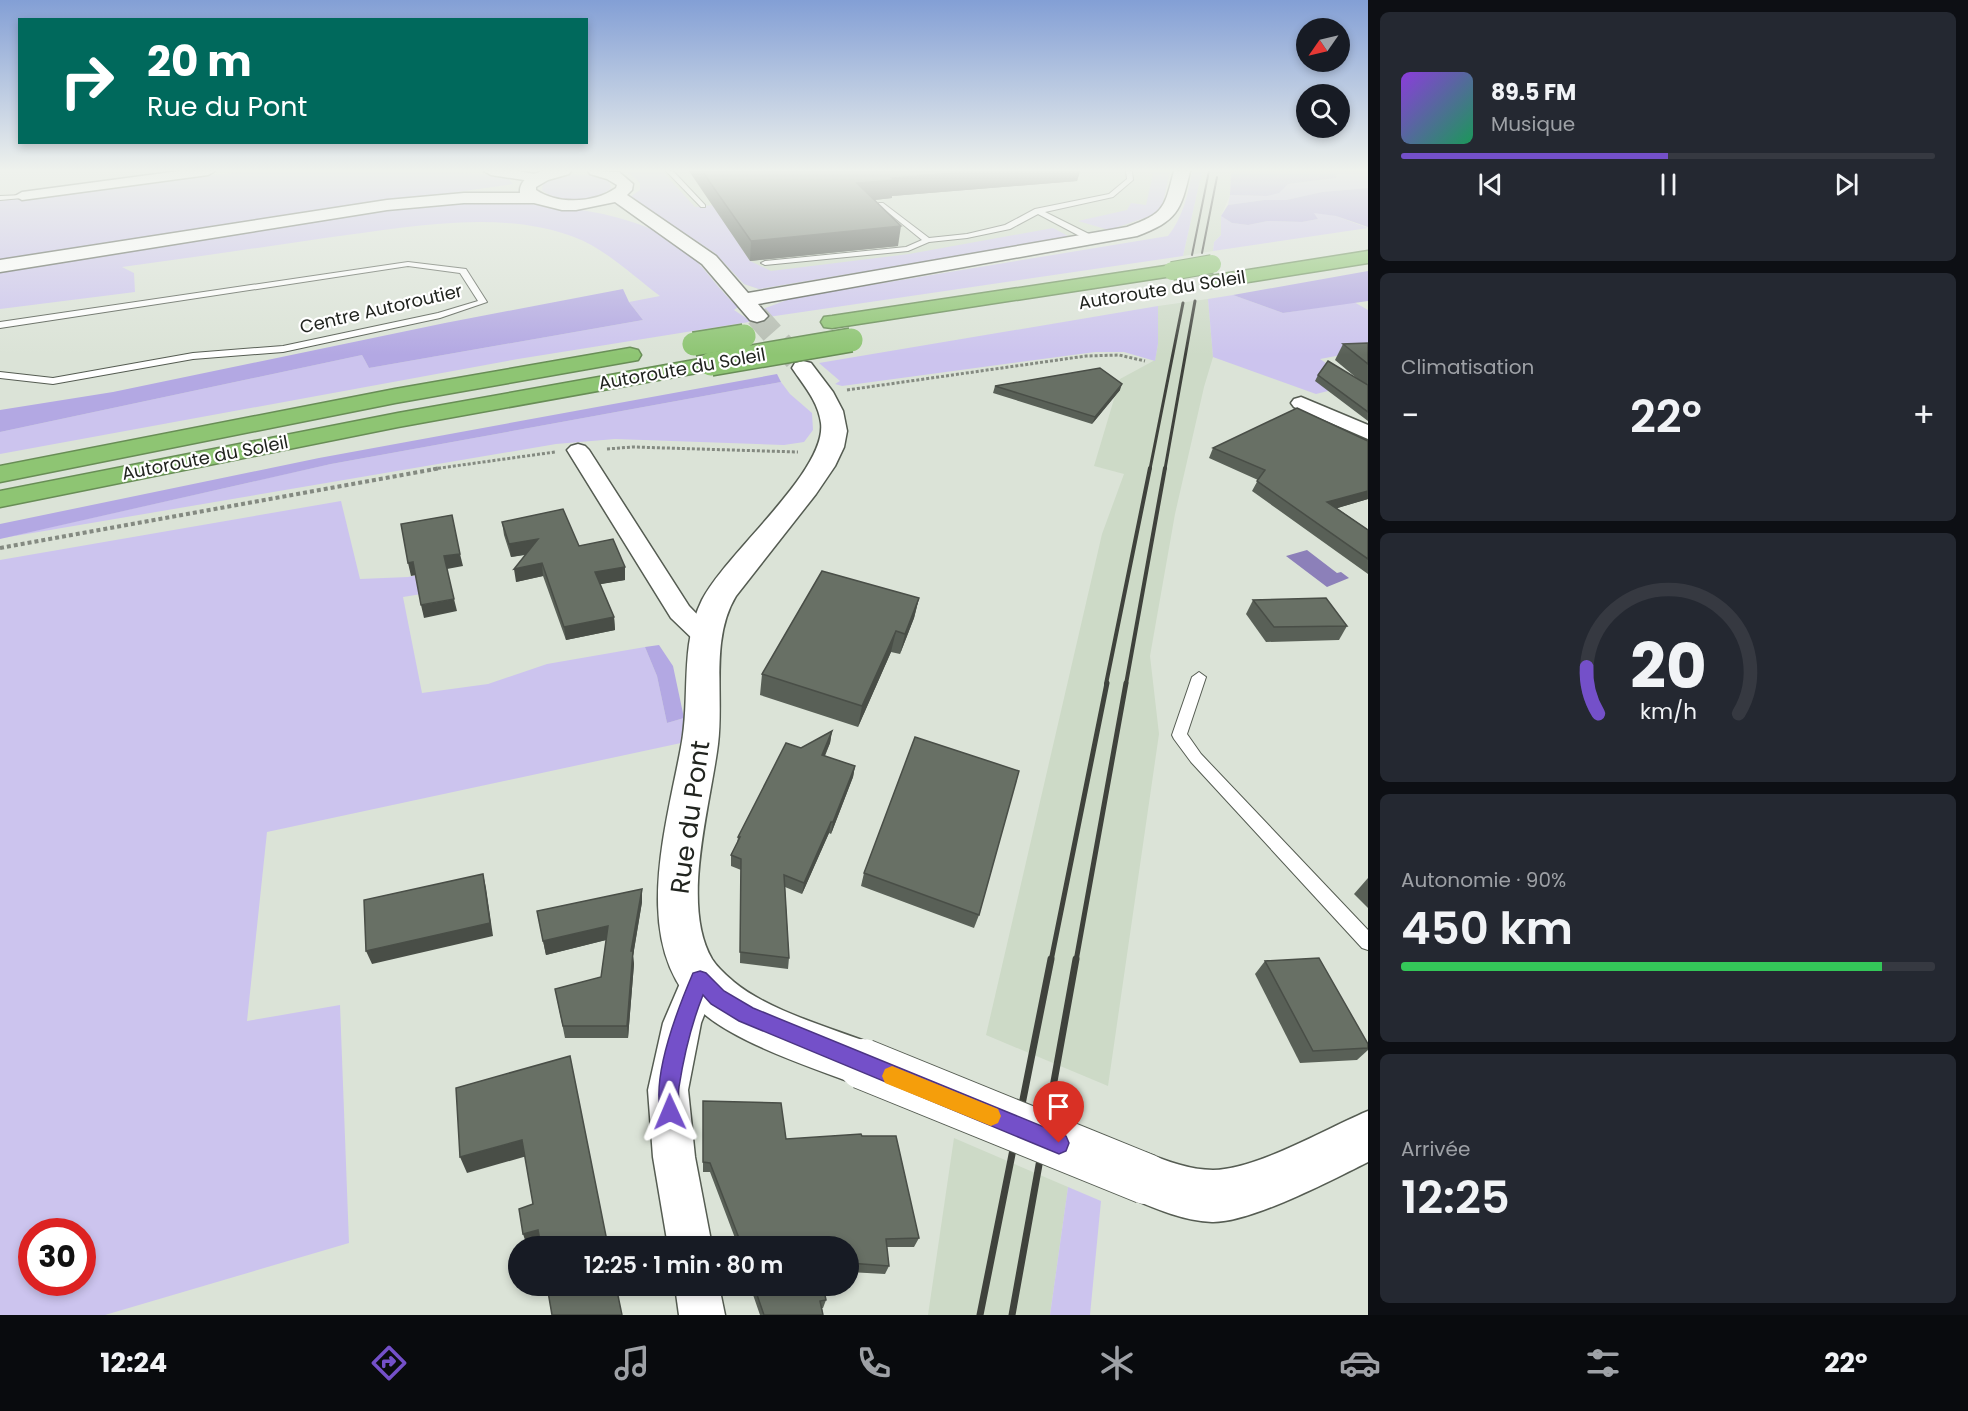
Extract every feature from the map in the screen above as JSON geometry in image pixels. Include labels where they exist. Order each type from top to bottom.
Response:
[{"type":"highway","name":"Autoroute du Soleil","points":[[1211,273],[1368,240]]},
{"type":"highway","name":"Autoroute du Soleil","points":[[809,326],[1211,273],[1368,257]]},
{"type":"highway","name":"Autoroute du Soleil","points":[[0,499],[398,420],[851,340],[1172,279]]},
{"type":"highway","name":"Autoroute du Soleil","points":[[0,474],[395,396],[774,331]]},
{"type":"street","points":[[0,266],[214,232]]},
{"type":"street","points":[[661,232],[698,250]]},
{"type":"street","points":[[669,232],[698,250],[751,308],[1129,232]]},
{"type":"street","name":"Rue du Pont","points":[[803,368],[823,394],[832,417],[834,440],[820,469],[750,555],[717,602],[706,637],[703,726],[679,871],[677,900],[686,950],[700,979],[717,998],[746,1015],[1146,1179],[1184,1192],[1214,1196],[1250,1188],[1368,1136]]},
{"type":"street","points":[[1300,403],[1368,433]]},
{"type":"street","points":[[578,450],[680,612],[706,637]]},
{"type":"street","points":[[688,1236],[674,1157],[668,1090],[682,1023],[700,979]]},
{"type":"street","points":[[699,1296],[702,1315]]},
{"type":"lane","points":[[917,232],[927,240]]},
{"type":"lane","points":[[765,263],[908,249],[927,240],[983,232]]},
{"type":"lane","points":[[1079,232],[1092,239]]},
{"type":"lane","name":"Centre Autoroutier","points":[[0,325],[408,264],[463,271],[483,302],[440,315],[283,349],[193,356],[53,381],[0,375]]},
{"type":"lane","points":[[1199,677],[1179,735],[1196,758],[1368,942]]},
{"type":"path","points":[[823,394],[1086,356],[1119,355],[1144,361]]},
{"type":"path","points":[[0,548],[480,461],[578,450],[633,447],[776,453],[830,449]]},
{"type":"shaded area","points":[[0,232],[194,232],[0,263]]},
{"type":"shaded area","points":[[233,232],[369,232],[122,267],[134,273],[135,292],[0,309],[0,270]]},
{"type":"shaded area","points":[[559,232],[659,232],[687,251],[738,307],[734,310],[749,322],[518,359],[0,454],[0,432],[362,355],[369,368],[643,320],[629,302],[660,296],[597,248]]},
{"type":"shaded area","points":[[684,232],[1092,232],[759,289],[744,284],[715,253]]},
{"type":"shaded area","points":[[684,232],[731,232],[750,261],[771,271],[909,254],[1029,232],[1061,232],[1070,237],[759,289],[744,284],[715,253]]},
{"type":"shaded area","points":[[1170,232],[1188,232],[1183,256],[768,317],[763,309],[792,298],[1168,236]]},
{"type":"shaded area","points":[[1188,232],[1221,232],[1214,242],[1213,251],[1183,256]]},
{"type":"shaded area","points":[[1221,232],[1339,232],[1213,251],[1214,242]]},
{"type":"shaded area","points":[[1368,271],[1368,301],[1283,313],[1233,295]]},
{"type":"shaded area","points":[[623,289],[629,302],[643,320],[369,368],[362,355],[0,432],[0,410],[113,392],[445,323]]},
{"type":"shaded area","points":[[1233,295],[1283,313],[1354,302],[1368,310],[1368,350],[1320,359],[1356,384],[1316,394],[1213,357],[1208,299]]},
{"type":"shaded area","points":[[1208,299],[1213,357],[1175,514],[1150,656],[1159,734],[1108,1086],[986,1035],[1102,534],[1124,474],[1094,466],[1120,379],[1155,360],[1158,344],[1158,306]]},
{"type":"shaded area","points":[[1158,306],[1158,344],[1155,361],[1124,352],[1095,352],[842,386],[835,384],[840,381],[819,363]]},
{"type":"shaded area","points":[[777,374],[781,382],[331,464],[0,539],[0,524],[319,458]]},
{"type":"shaded area","points":[[781,382],[790,394],[812,413],[813,430],[804,442],[784,445],[615,439],[556,444],[3,538],[331,464]]},
{"type":"shaded area","points":[[341,501],[360,579],[408,577],[441,570],[446,590],[403,597],[422,693],[488,684],[547,664],[645,647],[657,676],[667,723],[684,718],[681,743],[267,832],[247,1021],[340,1005],[349,1243],[105,1315],[0,1315],[0,560]]},
{"type":"shaded area","points":[[1307,550],[1337,573],[1341,572],[1349,578],[1327,587],[1286,556]]},
{"type":"shaded area","points":[[659,645],[673,666],[684,718],[667,723],[657,676],[645,647]]},
{"type":"shaded area","points":[[954,1138],[1068,1187],[1050,1315],[928,1315]]},
{"type":"shaded area","points":[[1068,1187],[1101,1201],[1090,1315],[1050,1315]]},
{"type":"building","points":[[745,232],[837,232],[751,241]]},
{"type":"building","points":[[1368,343],[1368,364],[1343,344]]},
{"type":"building","points":[[1328,361],[1368,385],[1368,412],[1318,375]]},
{"type":"building","points":[[1100,368],[1122,384],[1095,417],[995,386]]},
{"type":"building","points":[[1297,408],[1368,441],[1368,491],[1327,502],[1368,530],[1368,559],[1257,481],[1265,470],[1213,448]]},
{"type":"building","points":[[563,509],[579,546],[613,539],[625,567],[595,572],[614,617],[564,627],[542,563],[514,569],[538,539],[509,544],[502,522]]},
{"type":"building","points":[[452,515],[460,554],[444,556],[454,599],[421,605],[413,562],[408,563],[401,524]]},
{"type":"building","points":[[822,571],[919,598],[905,634],[896,631],[862,706],[762,674]]},
{"type":"building","points":[[1326,598],[1347,626],[1274,627],[1253,600]]},
{"type":"building","points":[[832,731],[822,755],[855,766],[833,822],[831,822],[804,883],[784,875],[789,958],[740,952],[741,859],[731,855],[740,837],[738,837],[786,743],[801,748]]},
{"type":"building","points":[[915,737],[1019,771],[979,915],[864,873]]},
{"type":"building","points":[[483,874],[490,923],[366,951],[364,900]]},
{"type":"building","points":[[642,889],[631,951],[633,951],[627,1026],[563,1026],[555,989],[601,977],[608,926],[543,941],[537,911]]},
{"type":"building","points":[[1319,958],[1368,1044],[1368,1048],[1313,1051],[1265,961]]},
{"type":"building","points":[[570,1056],[606,1236],[539,1236],[538,1230],[523,1234],[519,1209],[533,1204],[522,1140],[460,1157],[456,1088]]},
{"type":"building","points":[[703,1101],[781,1103],[786,1139],[861,1134],[862,1136],[896,1136],[919,1238],[886,1239],[889,1266],[859,1264],[859,1236],[738,1236],[710,1163],[703,1162]]},
{"type":"building","points":[[549,1296],[618,1296],[622,1315],[552,1315]]},
{"type":"building","points":[[757,1296],[825,1296],[826,1300],[820,1301],[823,1315],[764,1315]]},
{"type":"tunnel","points":[[757,316],[803,368]]},
{"type":"railway","points":[[1192,255],[1197,232]]},
{"type":"railway","points":[[1202,253],[1206,232]]},
{"type":"railway","points":[[1165,469],[1195,301]]},
{"type":"railway","points":[[1150,469],[1183,303]]},
{"type":"railway","points":[[1106,684],[1150,468]]},
{"type":"railway","points":[[1126,684],[1165,468]]},
{"type":"railway","points":[[1051,961],[1107,683]]},
{"type":"railway","points":[[1076,961],[1126,683]]},
{"type":"railway","points":[[980,1315],[1051,959]]},
{"type":"railway","points":[[1012,1315],[1076,959]]},
{"type":"slow traffic","points":[[892,1076],[991,1116]]},
{"type":"route","points":[[670,1112],[668,1090],[682,1023],[700,979],[717,998],[746,1015],[1059,1143]]}]
